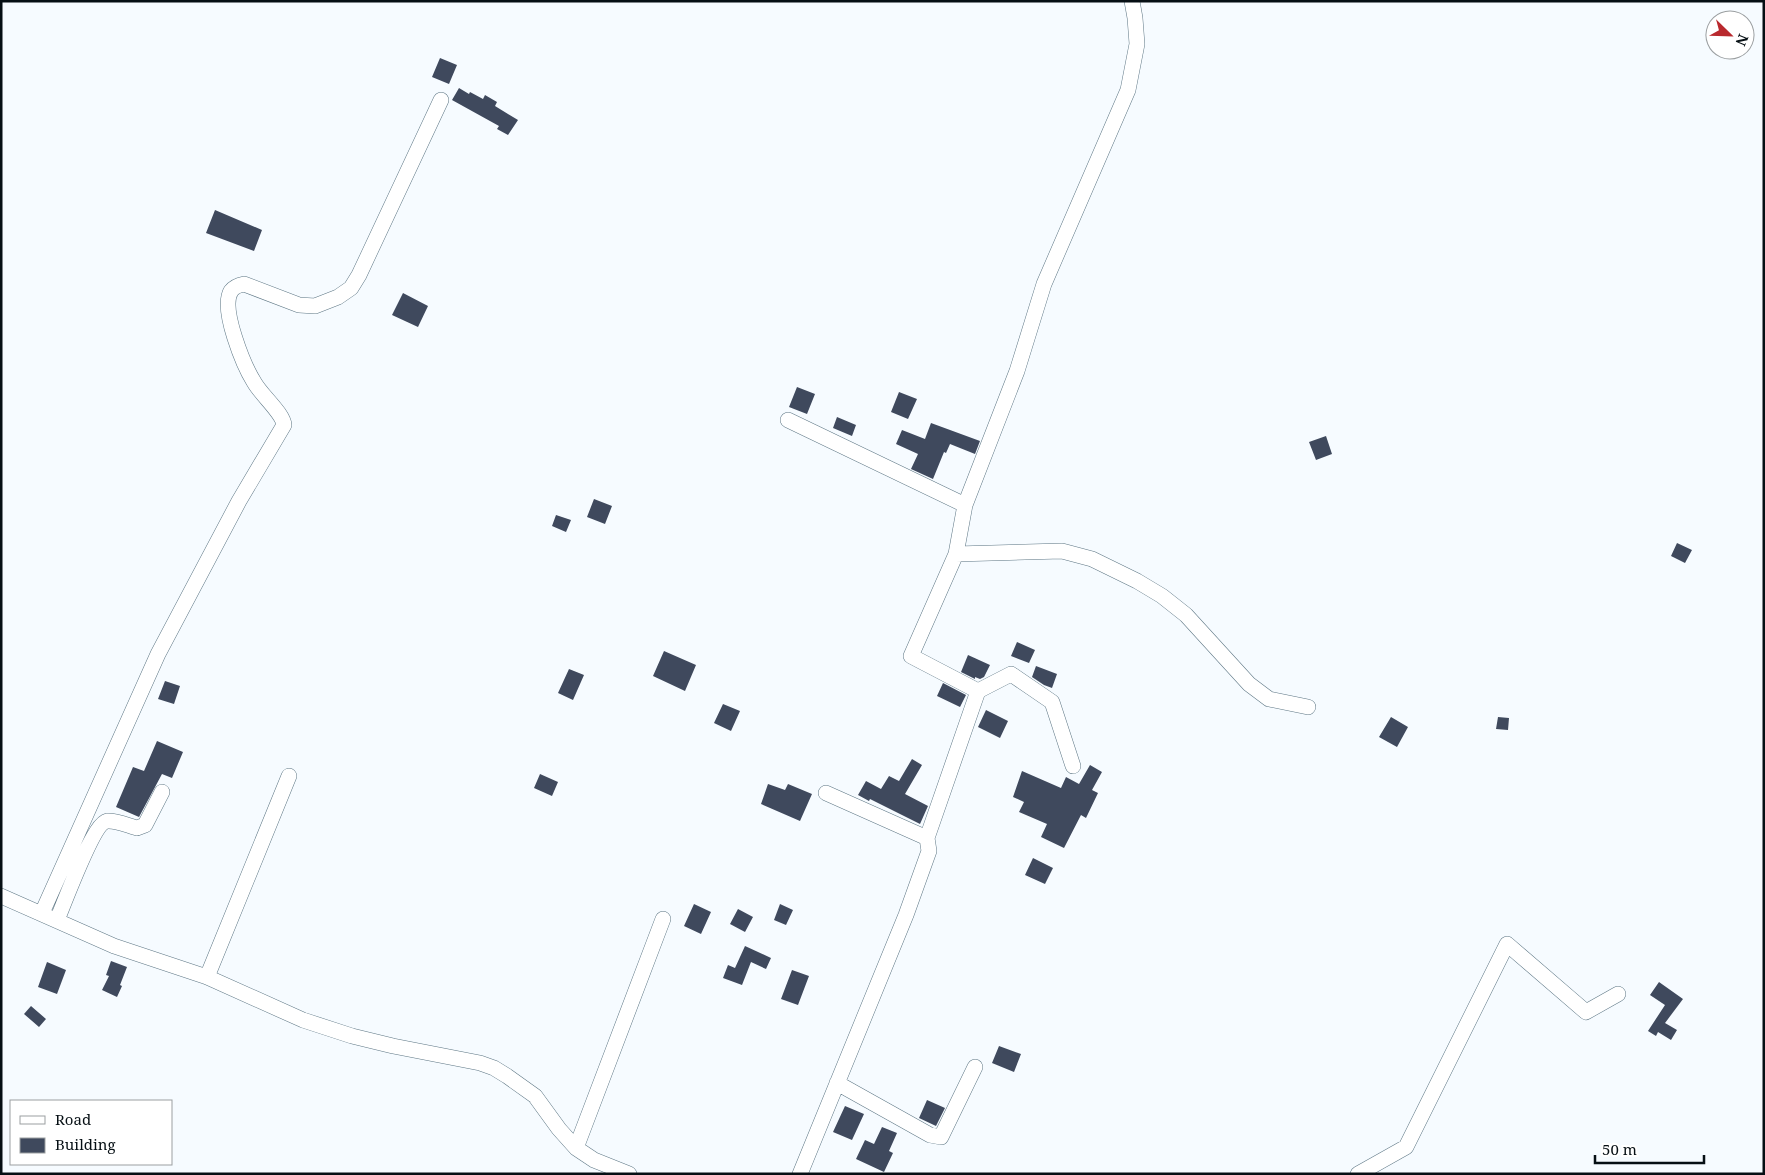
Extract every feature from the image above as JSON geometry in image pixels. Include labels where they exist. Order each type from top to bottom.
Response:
[{"type":"street","points":[[978,691],[911,656],[956,554],[965,505],[1014,379],[1044,284],[1128,90],[1137,44],[1136,18],[1132,1]]},
{"type":"street","points":[[42,913],[158,654],[239,501],[284,425],[282,417],[252,380],[239,348],[229,316],[228,304],[231,292],[238,285],[244,284],[299,304],[315,306],[351,288],[359,275],[441,100]]},
{"type":"street","points":[[788,420],[965,505]]},
{"type":"street","points":[[956,554],[1062,550],[1092,559],[1137,581],[1162,596],[1186,615],[1249,684],[1269,699],[1308,707]]},
{"type":"street","points":[[800,1174],[909,906],[929,851],[926,838],[978,691],[1011,674],[1052,702],[1073,766]]},
{"type":"street","points":[[208,977],[288,776]]},
{"type":"street","points":[[57,920],[90,843],[98,829],[104,822],[109,821],[142,828],[162,792]]},
{"type":"street","points":[[826,792],[926,838]]},
{"type":"street","points":[[1,896],[114,946],[208,977],[303,1020],[393,1046],[480,1063],[494,1068],[535,1096],[559,1130],[576,1148],[594,1160],[629,1174]]},
{"type":"street","points":[[576,1148],[663,919]]},
{"type":"street","points":[[1358,1174],[1406,1147],[1507,944],[1586,1012],[1618,994]]},
{"type":"street","points":[[837,1083],[930,1135],[941,1138],[975,1068]]},
{"type":"building","points":[[440,58],[457,65],[449,84],[432,77]]},
{"type":"building","points":[[459,88],[483,99],[485,95],[497,102],[495,106],[518,120],[508,135],[497,129],[499,126],[452,100]]},
{"type":"building","points":[[215,210],[262,230],[254,251],[206,233]]},
{"type":"building","points":[[403,293],[428,306],[418,327],[392,315]]},
{"type":"building","points":[[797,387],[815,394],[807,414],[789,407]]},
{"type":"building","points":[[899,392],[917,399],[908,419],[891,412]]},
{"type":"building","points":[[837,417],[856,425],[852,436],[833,428]]},
{"type":"building","points":[[931,423],[980,441],[975,454],[950,444],[946,453],[944,452],[933,479],[911,469],[918,454],[896,444],[902,430],[925,439]]},
{"type":"building","points":[[1326,436],[1332,454],[1316,460],[1309,442]]},
{"type":"building","points":[[594,499],[612,506],[605,524],[587,517]]},
{"type":"building","points":[[556,515],[571,520],[566,532],[552,526]]},
{"type":"building","points":[[1677,543],[1692,550],[1685,563],[1671,556]]},
{"type":"building","points":[[1017,642],[1035,650],[1029,663],[1011,656]]},
{"type":"building","points":[[664,651],[696,665],[685,691],[653,676]]},
{"type":"building","points":[[968,655],[990,665],[984,677],[980,679],[975,677],[975,679],[961,672]]},
{"type":"building","points":[[1036,666],[1057,674],[1052,688],[1032,677]]},
{"type":"building","points":[[569,669],[584,675],[573,700],[558,693]]},
{"type":"building","points":[[165,681],[180,686],[174,704],[158,699]]},
{"type":"building","points":[[943,683],[966,695],[960,707],[937,696]]},
{"type":"building","points":[[723,704],[740,711],[731,731],[714,723]]},
{"type":"building","points":[[986,710],[1008,721],[1000,738],[978,727]]},
{"type":"building","points":[[1391,717],[1408,727],[1397,747],[1379,737]]},
{"type":"building","points":[[1498,717],[1509,718],[1508,730],[1496,729]]},
{"type":"building","points":[[157,741],[183,752],[172,778],[162,774],[139,817],[116,807],[133,767],[144,771]]},
{"type":"building","points":[[912,759],[922,765],[905,794],[928,806],[920,824],[858,795],[866,781],[881,789],[889,776],[899,781]]},
{"type":"building","points":[[1090,765],[1102,772],[1092,790],[1098,793],[1086,818],[1081,815],[1064,848],[1041,837],[1047,824],[1019,812],[1024,802],[1013,797],[1022,771],[1061,788],[1066,777],[1079,784]]},
{"type":"building","points":[[540,774],[558,782],[552,796],[534,788]]},
{"type":"building","points":[[768,784],[785,790],[788,784],[812,794],[800,821],[761,804]]},
{"type":"building","points":[[1033,858],[1053,868],[1045,884],[1025,875]]},
{"type":"building","points":[[694,904],[711,912],[701,934],[684,926]]},
{"type":"building","points":[[780,904],[793,910],[786,925],[774,920]]},
{"type":"building","points":[[738,909],[753,917],[745,932],[730,924]]},
{"type":"building","points":[[745,946],[771,958],[766,969],[751,962],[742,985],[723,978],[728,965],[735,968]]},
{"type":"building","points":[[111,961],[127,967],[117,997],[102,990],[109,976],[106,975]]},
{"type":"building","points":[[47,962],[66,970],[57,994],[38,987]]},
{"type":"building","points":[[792,970],[809,976],[798,1005],[781,999]]},
{"type":"building","points":[[1659,982],[1683,999],[1665,1023],[1677,1030],[1671,1040],[1658,1032],[1656,1036],[1648,1031],[1665,1005],[1650,995]]},
{"type":"building","points":[[31,1006],[46,1019],[39,1027],[24,1014]]},
{"type":"building","points":[[999,1046],[1021,1054],[1014,1072],[992,1063]]},
{"type":"building","points":[[927,1100],[945,1108],[936,1126],[919,1118]]},
{"type":"building","points":[[845,1106],[864,1114],[852,1140],[833,1132]]},
{"type":"building","points":[[882,1127],[897,1133],[889,1151],[893,1153],[884,1172],[856,1159],[865,1140],[874,1144]]}]
